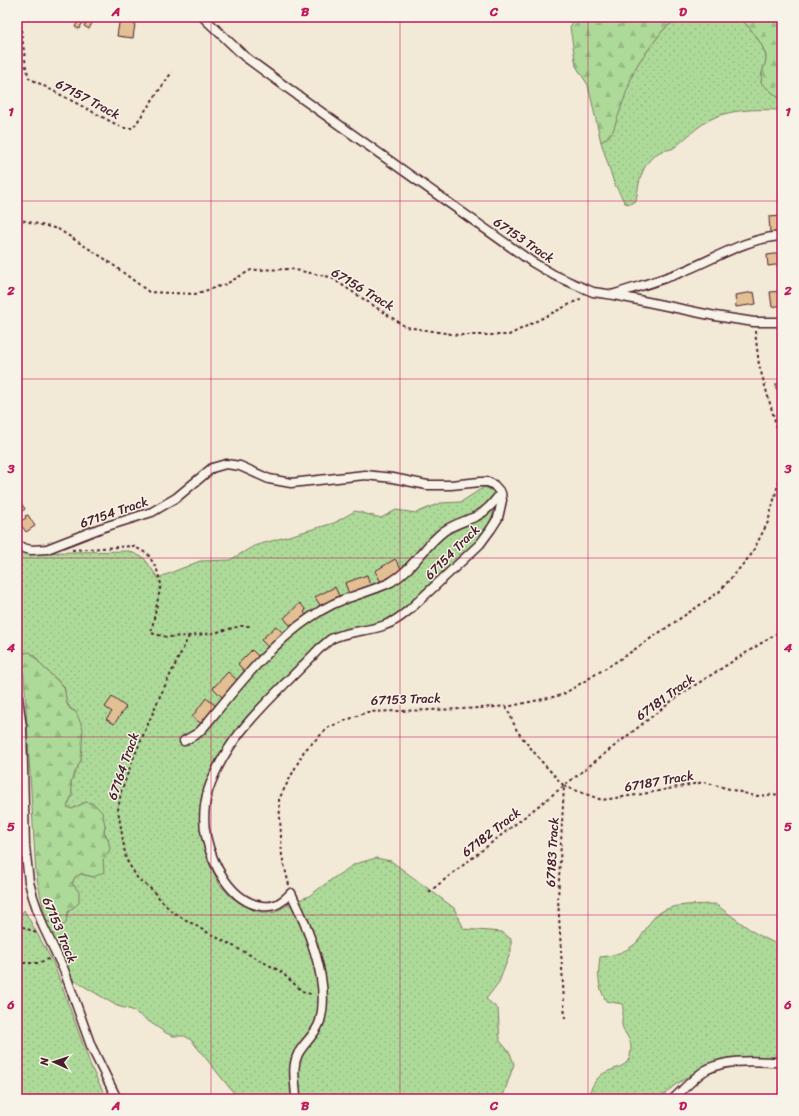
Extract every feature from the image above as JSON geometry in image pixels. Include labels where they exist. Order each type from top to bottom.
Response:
[{"type":"street","name":"67153 Track","points":[[203,17],[244,56],[532,262],[554,275],[593,292],[715,316],[754,322],[782,322]]},
{"type":"street","points":[[614,295],[679,273],[742,245],[782,236]]},
{"type":"street","name":"67154 Track","points":[[17,544],[23,548],[31,550],[47,549],[101,528],[152,512],[176,498],[212,468],[226,464],[240,466],[269,479],[291,483],[365,475],[393,478],[427,485],[488,482],[494,485],[501,493],[502,500],[498,518],[480,544],[409,610],[397,619],[386,626],[339,636],[330,640],[319,649],[257,712],[242,729],[229,748],[208,791],[205,804],[204,822],[211,855],[229,886],[241,897],[258,905],[266,906],[275,905],[282,902],[291,893]]},
{"type":"street","points":[[184,741],[203,728],[236,687],[261,661],[285,638],[311,617],[330,606],[393,581],[414,564],[426,549],[445,531],[484,512],[501,493]]},
{"type":"street","name":"67153 Track","points":[[17,690],[22,728],[23,807],[29,882],[37,912],[64,970],[91,1046],[117,1099]]},
{"type":"street","points":[[291,893],[302,915],[318,962],[322,998],[322,1014],[316,1030],[298,1054],[296,1060],[294,1075],[296,1099]]},
{"type":"street","points":[[673,1099],[707,1069],[735,1062],[782,1062]]},
{"type":"path","name":"67157 Track","points":[[17,19],[20,21],[26,67],[29,78],[123,128],[133,128],[172,72]]},
{"type":"path","name":"67156 Track","points":[[17,219],[58,229],[105,259],[149,292],[195,294],[226,284],[251,270],[290,269],[330,277],[406,326],[458,335],[509,335],[593,292]]},
{"type":"path","points":[[754,322],[759,365],[781,442],[782,459]]},
{"type":"path","name":"67153 Track","points":[[291,893],[282,856],[278,799],[304,751],[329,727],[367,712],[506,706],[562,695],[622,658],[718,592],[751,555],[768,522],[782,470]]},
{"type":"path","points":[[67,550],[133,546],[148,554],[157,570],[161,584],[151,633],[167,637],[189,636],[213,633],[241,626],[252,626]]},
{"type":"path","name":"67181 Track","points":[[564,786],[678,696],[782,630]]},
{"type":"path","name":"67164 Track","points":[[189,636],[160,696],[133,759],[121,792],[118,810],[126,859],[138,879],[151,889],[171,911],[203,930],[280,971],[302,991],[322,998]]},
{"type":"path","points":[[506,706],[517,731],[564,786]]},
{"type":"path","name":"67187 Track","points":[[564,786],[602,800],[643,794],[704,782],[755,796],[782,794]]},
{"type":"path","name":"67182 Track","points":[[429,892],[564,786]]},
{"type":"path","name":"67183 Track","points":[[564,786],[558,899],[565,1019]]},
{"type":"path","points":[[17,924],[49,939]]},
{"type":"path","points":[[17,963],[38,963],[57,956]]},
{"type":"green space","points":[[575,17],[610,17],[613,22],[621,17],[681,17],[663,30],[639,62],[633,73],[613,131],[601,142],[588,85],[576,66],[570,27]]},
{"type":"green space","points":[[681,17],[738,17],[742,20],[755,35],[765,53],[766,60],[761,83],[779,98],[781,102],[778,110],[734,112],[717,116],[709,120],[675,147],[660,152],[652,157],[644,168],[638,187],[636,201],[630,204],[625,203],[614,183],[601,142],[608,137],[633,73],[639,62],[663,30]]},
{"type":"green space","points":[[738,17],[782,17],[782,111],[778,110],[781,102],[779,98],[761,83],[766,58],[763,47],[751,30]]},
{"type":"green space","points":[[484,487],[494,491],[498,502],[485,533],[397,616],[318,644],[231,738],[206,787],[200,818],[204,847],[210,865],[220,885],[231,897],[253,910],[265,913],[275,912],[309,896],[355,864],[376,858],[391,861],[454,908],[464,929],[502,932],[511,939],[511,951],[499,982],[486,999],[498,1009],[500,1041],[510,1053],[514,1064],[502,1099],[248,1099],[237,1097],[192,1041],[185,1036],[173,1036],[166,1033],[132,1010],[117,1006],[72,979],[53,942],[46,921],[59,925],[79,892],[72,883],[75,877],[81,874],[94,877],[103,860],[108,839],[104,832],[105,825],[86,802],[72,809],[67,807],[72,795],[71,781],[81,760],[76,712],[68,705],[63,685],[43,667],[33,654],[25,653],[19,657],[17,648],[17,563],[22,553],[129,551],[144,558],[158,578],[200,561],[230,560],[254,546],[334,523],[355,511],[381,518],[396,510],[416,513],[440,503],[461,502]]},
{"type":"green space","points":[[30,652],[64,687],[67,704],[70,709],[76,712],[83,729],[81,760],[71,781],[72,795],[67,807],[72,809],[86,802],[94,804],[102,812],[105,825],[104,832],[108,839],[110,849],[103,860],[104,872],[94,877],[81,874],[75,877],[72,883],[79,892],[79,903],[68,912],[66,923],[64,925],[46,921],[36,874],[24,675],[19,657]]},
{"type":"green space","points":[[715,904],[755,933],[782,947],[782,1059],[728,1059],[707,1065],[675,1085],[659,1099],[586,1099],[594,1083],[601,1075],[625,1064],[630,1055],[631,1048],[630,1041],[622,1025],[622,1004],[606,1001],[601,990],[599,974],[600,957],[615,954],[630,948],[638,941],[654,918],[666,909],[687,905]]},
{"type":"green space","points":[[24,910],[53,962],[92,1069],[107,1099],[17,1099],[17,920]]},
{"type":"building","points":[[80,17],[86,17],[79,29],[75,27]]},
{"type":"building","points":[[89,17],[94,19],[89,29],[84,26]]},
{"type":"building","points":[[120,17],[136,17],[133,38],[117,36]]},
{"type":"building","points":[[782,216],[782,232],[770,233],[769,217]]},
{"type":"building","points":[[782,253],[782,264],[768,266],[767,255]]},
{"type":"building","points":[[782,291],[782,305],[772,307],[770,292]]},
{"type":"building","points":[[754,292],[756,304],[736,307],[735,295]]},
{"type":"building","points":[[776,384],[781,384],[781,389],[776,389]]},
{"type":"building","points":[[17,497],[25,509],[21,512],[20,509],[17,511]]},
{"type":"building","points":[[28,515],[35,526],[26,532],[19,522]]},
{"type":"building","points":[[395,559],[402,570],[381,582],[375,571]]},
{"type":"building","points":[[367,575],[370,586],[349,594],[345,583]]},
{"type":"building","points":[[335,587],[340,598],[321,607],[315,597]]},
{"type":"building","points":[[300,603],[306,610],[304,612],[306,615],[295,625],[293,623],[290,625],[284,618]]},
{"type":"building","points":[[276,626],[284,634],[270,649],[261,640]]},
{"type":"building","points":[[252,650],[260,658],[245,672],[238,664]]},
{"type":"building","points":[[228,672],[238,681],[222,697],[213,688]]},
{"type":"building","points":[[112,697],[126,707],[114,724],[106,719],[112,712],[105,707]]},
{"type":"building","points":[[206,698],[216,706],[202,724],[192,717]]}]
